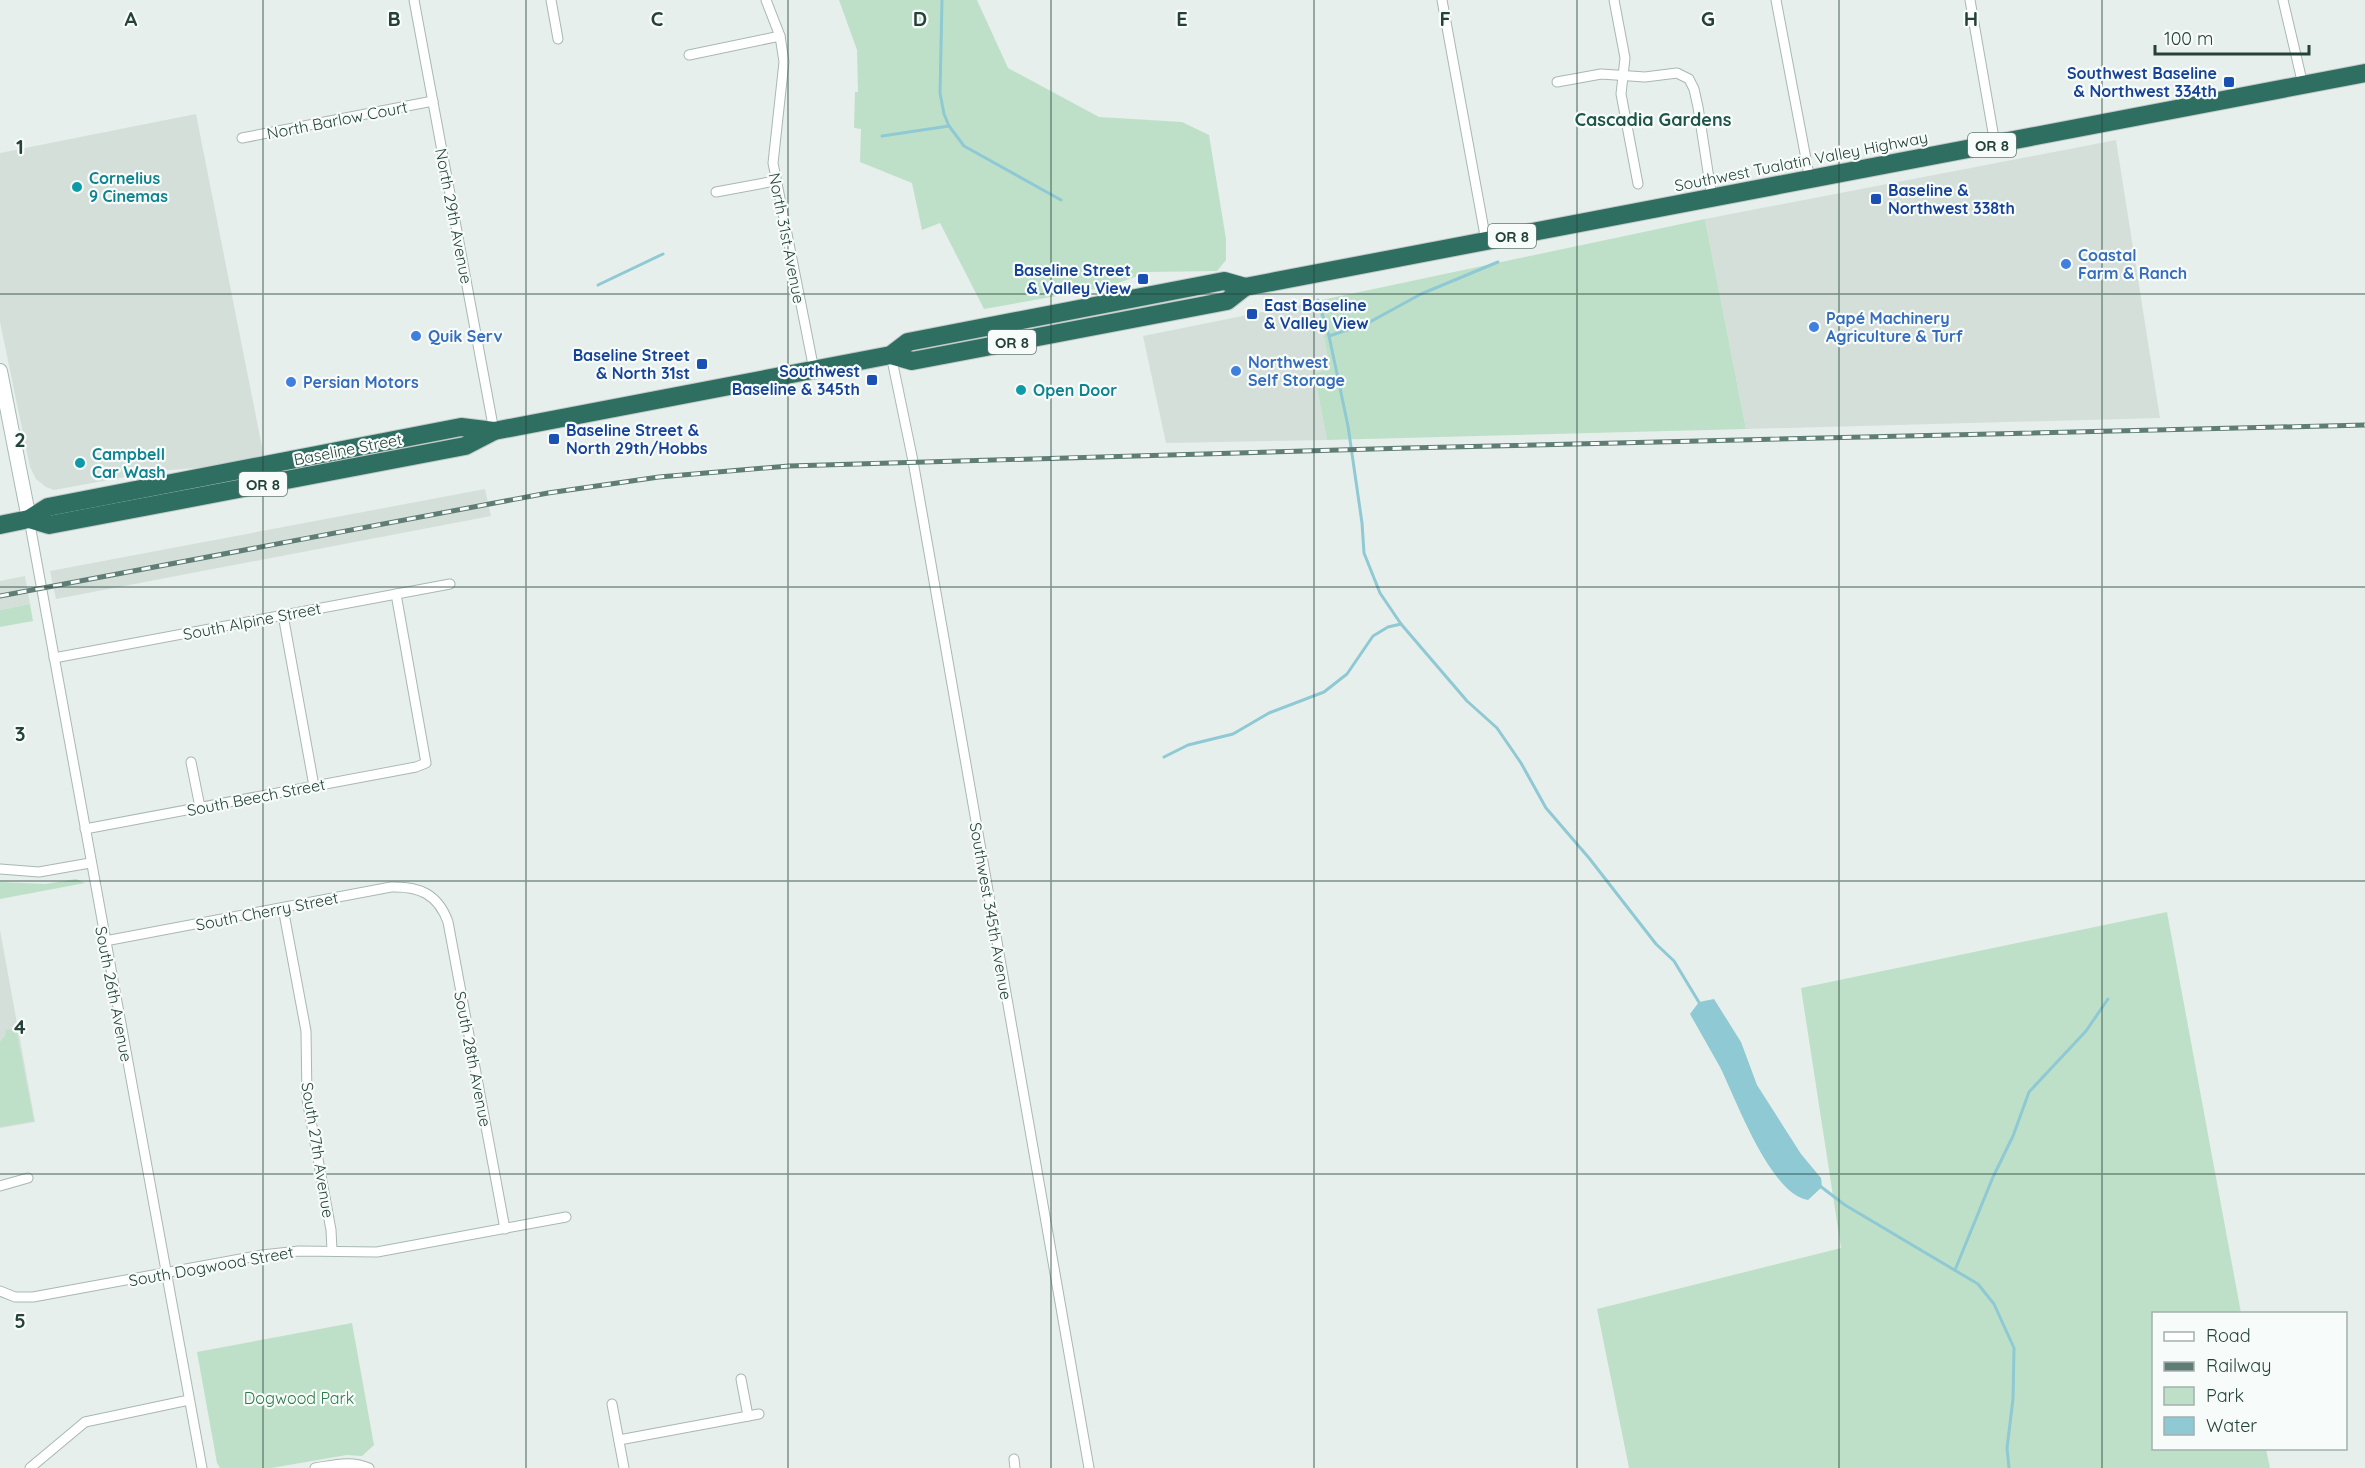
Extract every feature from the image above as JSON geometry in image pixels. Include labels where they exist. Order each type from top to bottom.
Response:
[{"type":"highway","name":"Southwest Tualatin Valley Highway","points":[[1245,287],[2365,73]]},
{"type":"highway","name":"Baseline Street","points":[[0,525],[29,519],[49,525],[465,446],[494,431],[891,355],[908,342],[1224,281],[1245,287]]},
{"type":"street","name":"North 29th Avenue","points":[[414,0],[494,431]]},
{"type":"street","points":[[551,0],[558,39]]},
{"type":"street","name":"North 31st Avenue","points":[[766,0],[780,36],[784,62],[773,163],[775,181],[814,370]]},
{"type":"street","points":[[1442,0],[1486,241]]},
{"type":"street","points":[[1614,0],[1626,58],[1621,94],[1638,184]]},
{"type":"street","points":[[1776,0],[1810,180]]},
{"type":"street","points":[[1970,0],[1995,144]]},
{"type":"street","points":[[2283,0],[2303,85]]},
{"type":"street","points":[[689,55],[780,36]]},
{"type":"street","points":[[1557,82],[1600,74],[1653,77],[1677,73],[1689,78],[1698,106],[1712,198]]},
{"type":"street","name":"North Barlow Court","points":[[242,138],[433,101]]},
{"type":"street","points":[[716,192],[775,181]]},
{"type":"street","name":"Southwest 345th Avenue","points":[[891,355],[913,461],[1089,1468]]},
{"type":"street","points":[[0,371],[29,519]]},
{"type":"street","name":"South 26th Avenue","points":[[29,519],[202,1468]]},
{"type":"street","name":"South Alpine Street","points":[[54,658],[450,584]]},
{"type":"street","name":"South Beech Street","points":[[85,829],[416,767],[426,763],[396,594]]},
{"type":"street","points":[[283,615],[314,786]]},
{"type":"street","points":[[191,762],[200,807]]},
{"type":"street","points":[[0,869],[39,872],[90,863]]},
{"type":"street","name":"South Cherry Street","points":[[105,941],[391,887],[411,887],[429,895]]},
{"type":"street","name":"South 28th Avenue","points":[[429,895],[438,902],[448,922],[505,1229]]},
{"type":"street","name":"South 27th Avenue","points":[[283,908],[306,1031],[307,1099],[331,1230],[332,1250]]},
{"type":"street","points":[[0,1186],[28,1178]]},
{"type":"street","name":"South Dogwood Street","points":[[0,1291],[15,1297],[33,1297],[281,1252],[332,1250],[377,1252],[566,1217]]},
{"type":"street","points":[[741,1379],[747,1416]]},
{"type":"street","points":[[30,1468],[85,1422],[189,1400]]},
{"type":"street","points":[[612,1404],[624,1468]]},
{"type":"street","points":[[619,1440],[759,1414]]},
{"type":"street","points":[[315,1468],[344,1463],[354,1463],[369,1468]]},
{"type":"shaded area","points":[[196,114],[264,457],[209,467],[158,471],[54,490],[46,487],[36,479],[30,467],[0,322],[0,153]]},
{"type":"shaded area","points":[[2116,140],[2160,418],[1746,429],[1705,219]]},
{"type":"shaded area","name":"Northwest Self Storage","points":[[1317,301],[1330,369],[1314,373],[1327,440],[1166,443],[1143,336]]},
{"type":"shaded area","points":[[485,489],[491,516],[56,599],[50,571]]},
{"type":"shaded area","points":[[25,576],[30,604],[0,610],[0,581]]},
{"type":"shaded area","points":[[0,930],[35,1122],[0,1128]]},
{"type":"green space","points":[[839,0],[977,0],[1008,68],[1099,117],[1182,122],[1209,135],[1226,239],[1226,260],[1217,271],[1149,272],[1107,287],[984,309],[940,223],[922,230],[912,183],[860,162],[861,129],[854,128],[855,92],[858,92],[857,50]]},
{"type":"green space","points":[[1705,219],[1746,429],[1327,440],[1314,373],[1330,369],[1317,301]]},
{"type":"green space","points":[[30,604],[33,621],[0,627],[0,610]]},
{"type":"green space","points":[[76,879],[85,883],[0,899],[0,882],[45,884]]},
{"type":"green space","points":[[2167,912],[2241,1312],[2152,1312],[2152,1450],[2266,1450],[2270,1468],[1629,1468],[1597,1309],[1841,1248],[1801,988]]},
{"type":"green space","points":[[16,1029],[34,1121],[0,1127],[0,1042],[6,1030]]},
{"type":"green space","name":"Dogwood Park","points":[[352,1323],[374,1445],[362,1456],[347,1455],[271,1468],[220,1468],[217,1463],[197,1352]]},
{"type":"water","points":[[1714,999],[1741,1042],[1757,1085],[1801,1154],[1821,1178],[1822,1187],[1808,1200],[1794,1194],[1780,1181],[1768,1164],[1745,1122],[1720,1067],[1690,1014],[1699,1002]]},
{"type":"waterway","points":[[942,0],[940,93],[949,126],[964,146],[1061,200]]},
{"type":"waterway","points":[[882,136],[949,126]]},
{"type":"waterway","points":[[598,285],[663,254]]},
{"type":"waterway","points":[[1329,336],[1368,323],[1421,294],[1498,262]]},
{"type":"waterway","points":[[1318,300],[1329,336],[1348,426],[1364,553],[1380,593],[1401,624],[1467,701],[1497,728],[1521,763],[1546,808],[1589,858],[1656,944],[1674,961],[1700,1004]]},
{"type":"waterway","points":[[1164,757],[1188,745],[1233,734],[1269,713],[1324,692],[1347,674],[1373,636],[1388,627],[1401,624]]},
{"type":"waterway","points":[[1955,1270],[1993,1177],[2013,1136],[2029,1092],[2086,1031],[2108,999]]},
{"type":"waterway","points":[[1820,1186],[1845,1205],[1978,1284],[1994,1304],[2014,1348],[2013,1399],[2007,1448],[2009,1468]]},
{"type":"railway","points":[[0,596],[548,493],[659,477],[789,466],[1407,448],[2365,425]]},
{"type":"place","name":"Southwest Baseline & Northwest 334th","points":[[2229,82]]},
{"type":"place","name":"Cornelius 9 Cinemas","points":[[77,187]]},
{"type":"place","name":"Baseline & Northwest 338th","points":[[1876,199]]},
{"type":"place","name":"Coastal Farm & Ranch","points":[[2066,264]]},
{"type":"place","name":"Baseline Street & Valley View","points":[[1143,279]]},
{"type":"place","name":"East Baseline & Valley View","points":[[1252,314]]},
{"type":"place","name":"Papé Machinery Agriculture & Turf","points":[[1814,327]]},
{"type":"place","name":"Quik Serv","points":[[416,336]]},
{"type":"place","name":"Baseline Street & North 31st","points":[[702,364]]},
{"type":"place","name":"Northwest Self Storage","points":[[1236,371]]},
{"type":"place","name":"Southwest Baseline & 345th","points":[[872,380]]},
{"type":"place","name":"Persian Motors","points":[[291,382]]},
{"type":"place","name":"Open Door","points":[[1021,390]]},
{"type":"place","name":"Baseline Street & North 29th/Hobbs","points":[[554,439]]},
{"type":"place","name":"Campbell Car Wash","points":[[80,463]]},
{"type":"district","name":"Cascadia Gardens","points":[[1653,119]]}]
